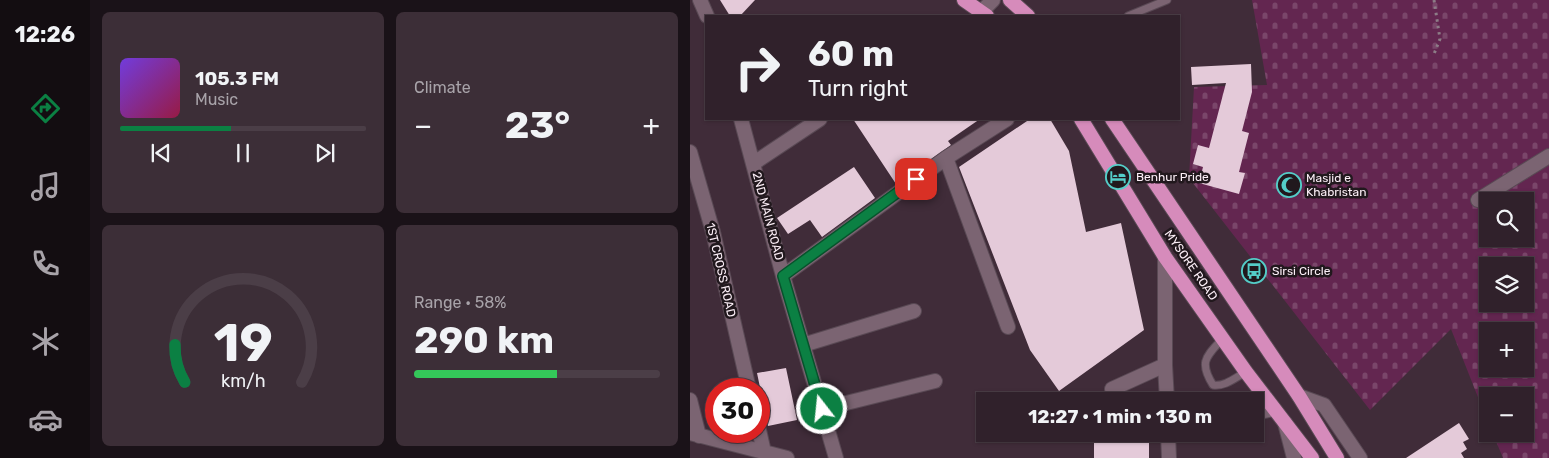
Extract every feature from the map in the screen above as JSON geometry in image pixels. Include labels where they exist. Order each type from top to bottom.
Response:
[{"type":"highway","points":[[964,0],[984,14]]},
{"type":"highway","points":[[1010,0],[1027,15]]},
{"type":"highway","name":"MYSORE ROAD","points":[[1082,120],[1165,257],[1246,372],[1312,458]]},
{"type":"highway","name":"MYSORE ROAD","points":[[1113,120],[1299,396],[1337,458]]},
{"type":"street","points":[[700,0],[707,15]]},
{"type":"street","points":[[984,14],[993,0]]},
{"type":"street","name":"2ND MAIN ROAD","points":[[742,120],[783,276],[836,458]]},
{"type":"street","points":[[754,163],[818,120]]},
{"type":"street","points":[[783,276],[946,158],[1005,120]]},
{"type":"street","name":"1ST CROSS ROAD","points":[[690,152],[712,232],[746,378]]},
{"type":"street","points":[[1478,200],[1549,156]]},
{"type":"street","points":[[946,158],[1008,327]]},
{"type":"street","points":[[1165,257],[1166,392]]},
{"type":"street","points":[[803,345],[914,311]]},
{"type":"street","points":[[1112,389],[1165,365]]},
{"type":"street","points":[[822,409],[935,381]]},
{"type":"street","points":[[1299,396],[1324,405],[1360,458]]},
{"type":"street","points":[[690,400],[694,434],[787,458]]},
{"type":"street","points":[[1264,411],[1274,409]]},
{"type":"street","points":[[1285,423],[1294,458]]},
{"type":"street","points":[[1169,458],[1170,442]]},
{"type":"street","points":[[762,443],[764,452]]},
{"type":"lane","points":[[1130,15],[1167,0]]},
{"type":"lane","points":[[1223,338],[1206,358],[1204,366],[1213,385],[1218,386],[1226,383],[1246,372]]},
{"type":"path","points":[[1434,0],[1440,39],[1434,54]]},
{"type":"green space","points":[[1252,0],[1549,0],[1549,458],[1503,458],[1496,442],[1534,442],[1534,387],[1479,387],[1479,400],[1451,329],[1370,410],[1189,178],[1194,87],[1267,85]]},
{"type":"building","points":[[720,0],[755,0],[741,15],[729,15]]},
{"type":"building","points":[[1251,64],[1252,92],[1242,131],[1249,133],[1239,172],[1245,173],[1239,194],[1199,183],[1203,167],[1193,164],[1198,145],[1209,148],[1226,83],[1192,85],[1191,67]]},
{"type":"building","points":[[854,120],[979,120],[948,141],[951,145],[896,184]]},
{"type":"building","points":[[1029,120],[1051,120],[1069,151],[1086,232],[1121,223],[1144,330],[1059,391],[1030,350],[959,167]]},
{"type":"building","points":[[854,167],[875,198],[822,237],[810,220],[788,234],[777,218]]},
{"type":"building","points":[[786,368],[797,420],[770,426],[770,378],[758,378],[757,373]]},
{"type":"building","points":[[1459,423],[1469,439],[1463,442],[1467,449],[1461,453],[1464,458],[1406,458]]},
{"type":"building","points":[[1094,442],[1149,442],[1149,458],[1094,458]]},
{"type":"place","name":"Benhur Pride","points":[[1118,177]]},
{"type":"place","name":"Masjid e Khabristan","points":[[1289,185]]},
{"type":"place","name":"Sirsi Circle","points":[[1254,271]]},
{"type":"route","points":[[822,409],[783,276],[916,179]]}]
